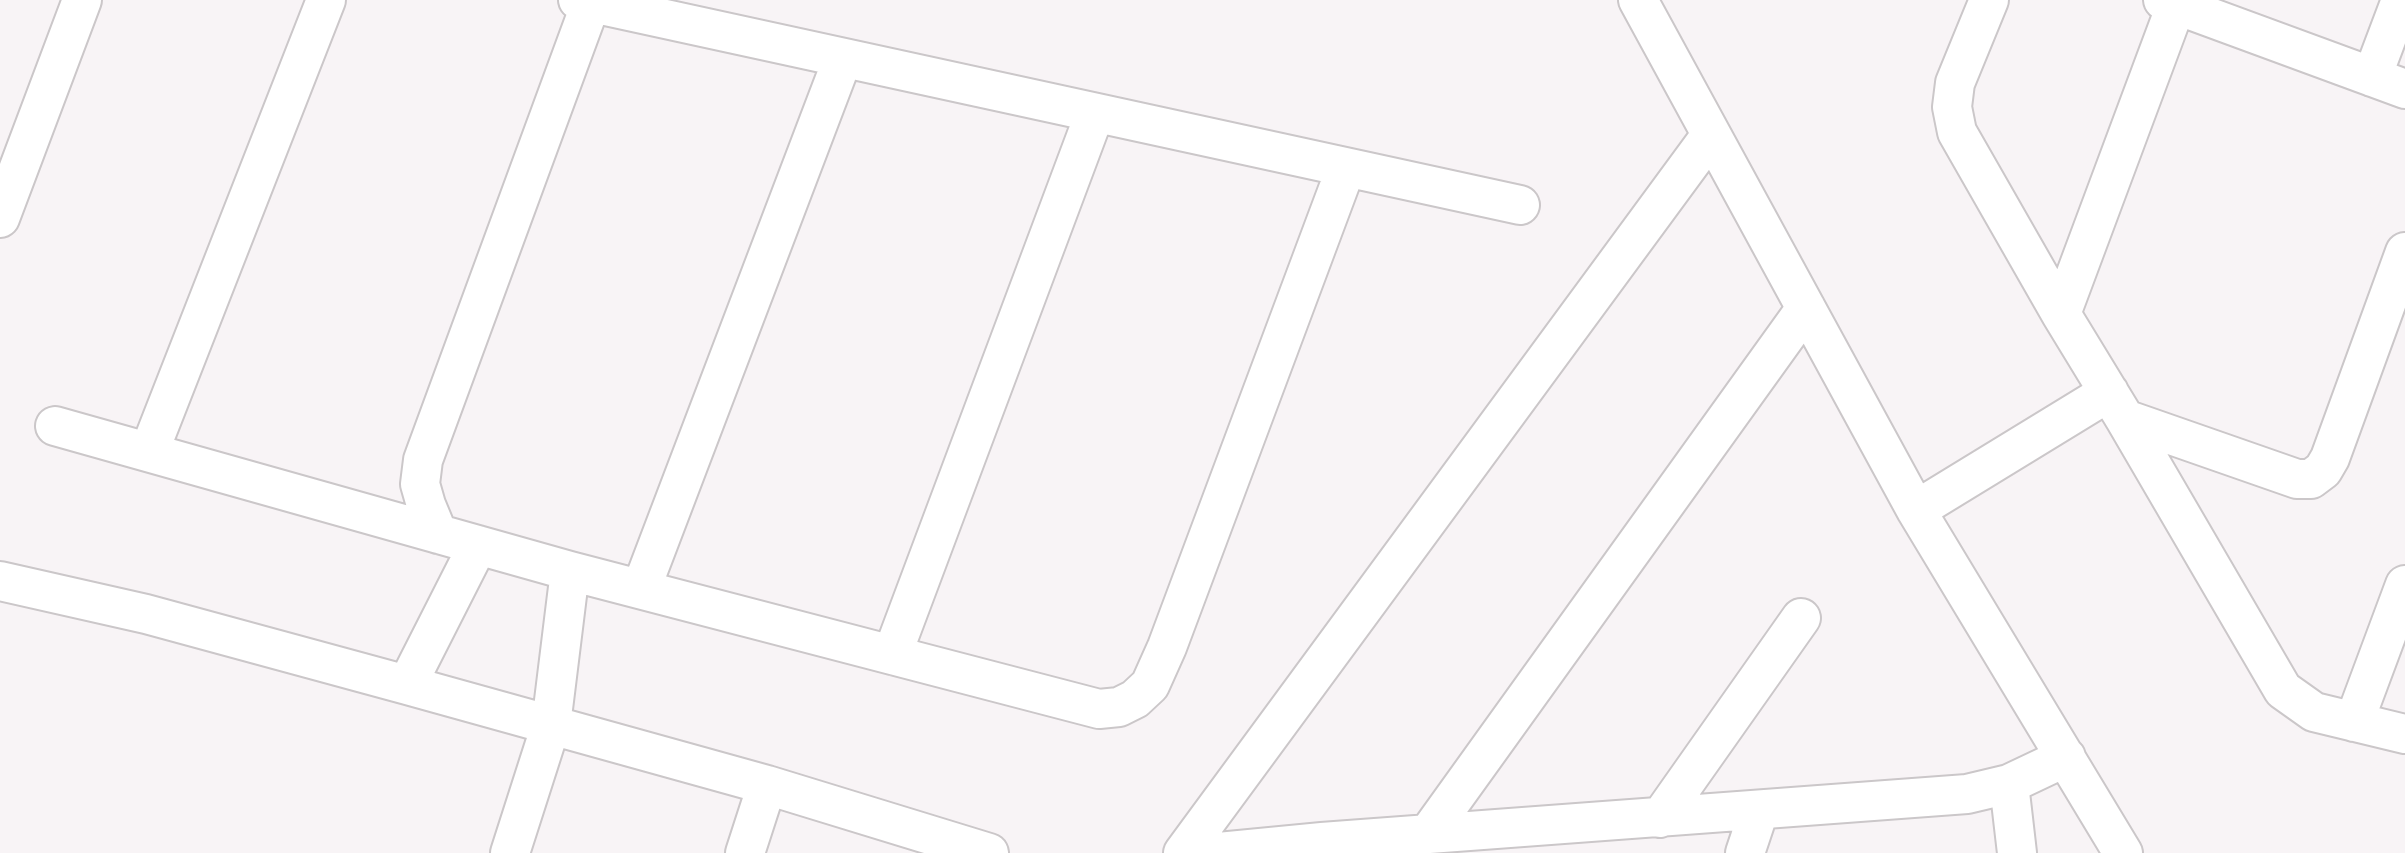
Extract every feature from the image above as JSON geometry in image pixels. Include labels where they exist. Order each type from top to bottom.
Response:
[{"type":"street","points":[[0,219],[82,0]]},
{"type":"street","points":[[149,452],[326,0]]},
{"type":"street","points":[[1638,0],[1916,510],[2123,853]]},
{"type":"street","points":[[1989,0],[1955,83],[1952,107],[1957,132],[2283,690],[2315,712],[2405,734]]},
{"type":"street","points":[[2061,314],[2172,2],[2389,83],[2401,0]]},
{"type":"street","points":[[438,534],[421,484],[423,460],[584,1],[1520,205]]},
{"type":"street","points":[[641,589],[843,58]]},
{"type":"street","points":[[892,655],[1095,113]]},
{"type":"street","points":[[1183,853],[1711,135]]},
{"type":"street","points":[[55,426],[570,571],[1099,709],[1119,707],[1135,699],[1150,685],[1167,648],[1346,168]]},
{"type":"street","points":[[1916,510],[2117,405],[2297,479],[2311,479],[2323,470],[2330,458],[2405,252]]},
{"type":"street","points":[[1428,834],[1806,308]]},
{"type":"street","points":[[407,685],[478,545]]},
{"type":"street","points":[[510,853],[551,725],[570,571]]},
{"type":"street","points":[[0,581],[146,614],[407,685],[767,785],[989,853]]},
{"type":"street","points":[[2354,722],[2405,585]]},
{"type":"street","points":[[1660,818],[1801,618]]},
{"type":"street","points":[[1208,853],[1320,847],[1428,834],[1512,841],[1660,818],[1967,794],[2008,784],[2066,757]]},
{"type":"street","points":[[2008,784],[2017,853]]},
{"type":"street","points":[[745,853],[767,785]]},
{"type":"street","points":[[1745,853],[1759,811]]}]
